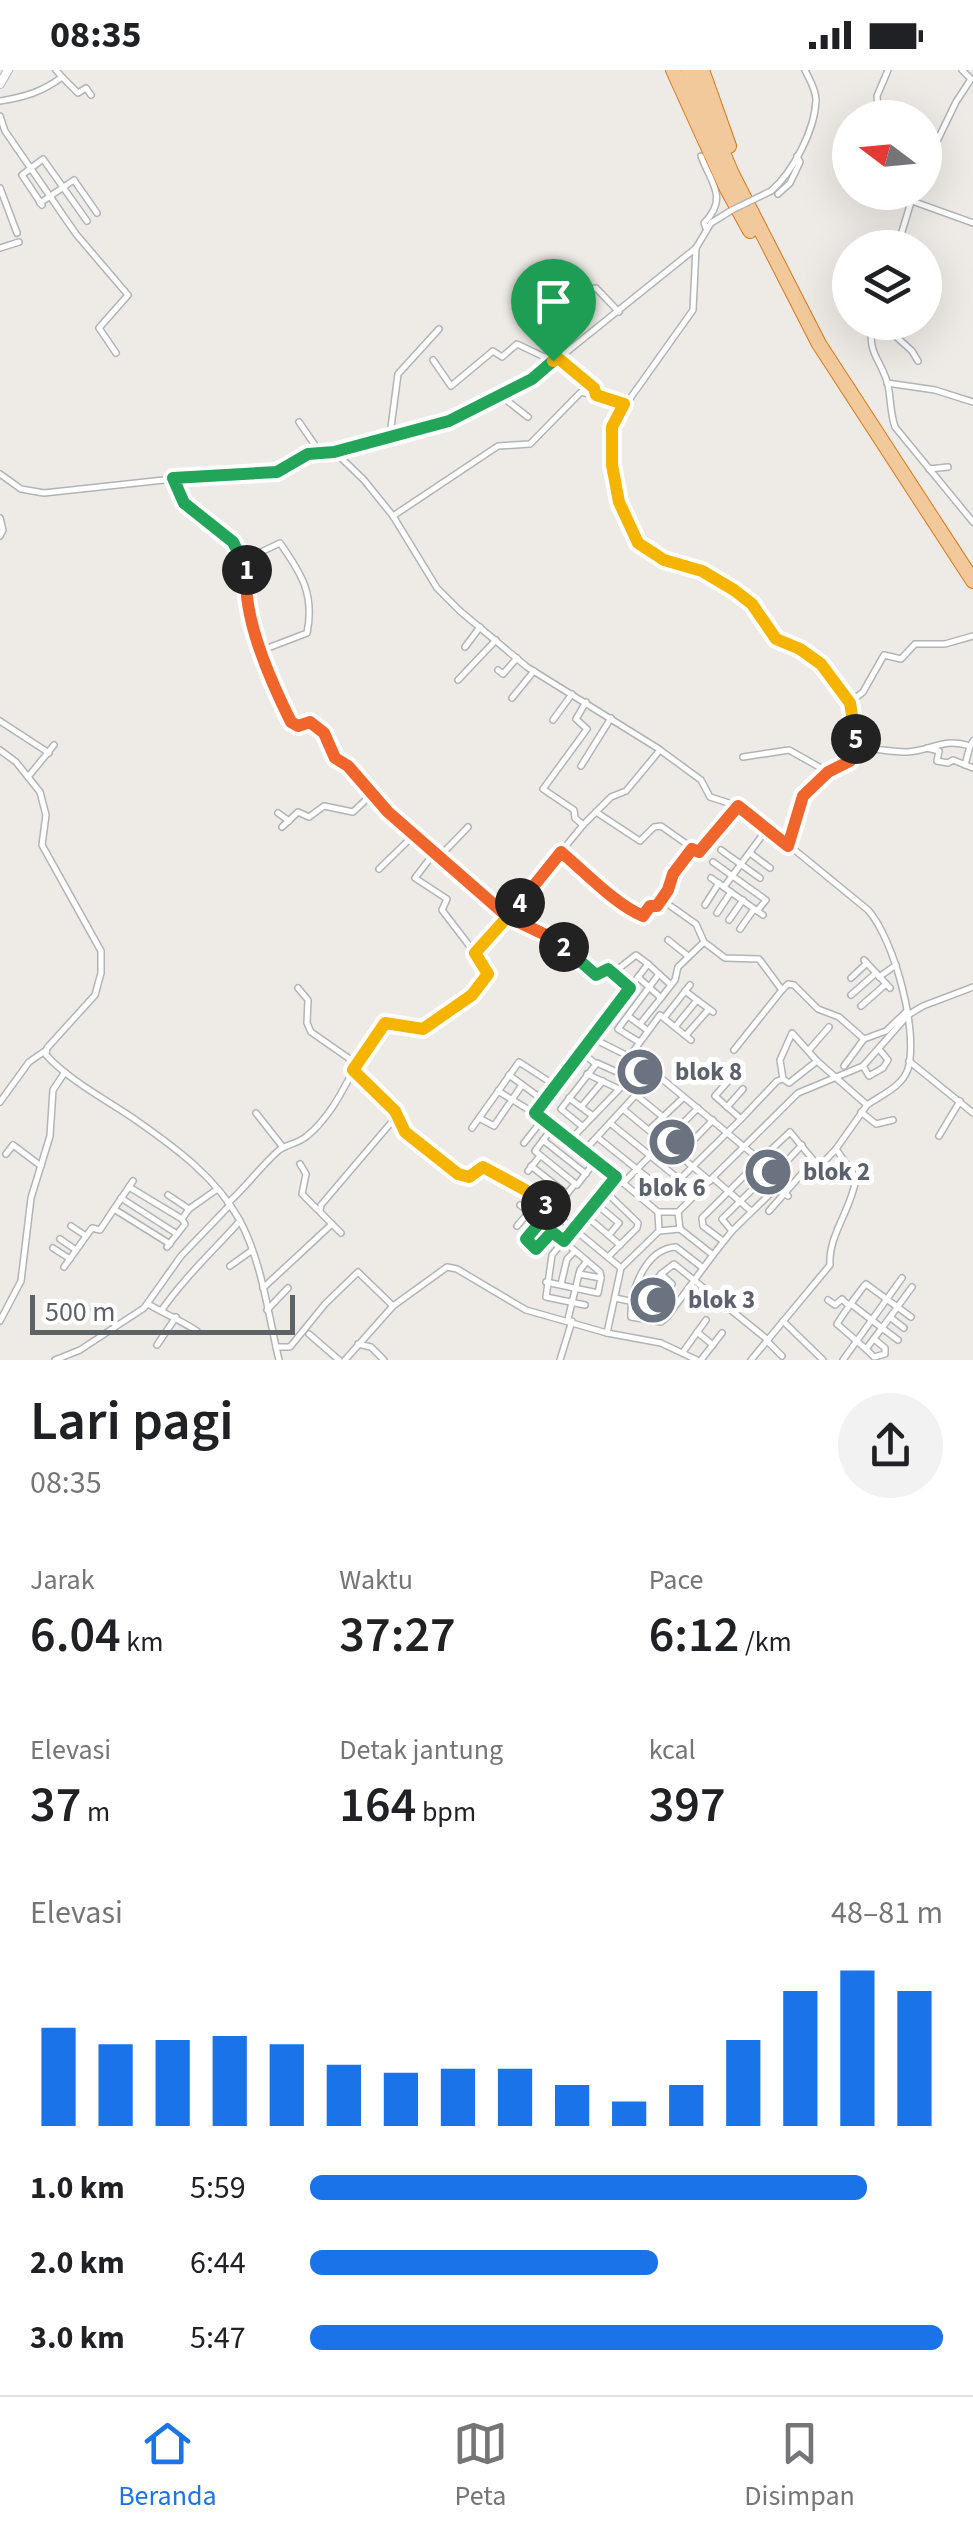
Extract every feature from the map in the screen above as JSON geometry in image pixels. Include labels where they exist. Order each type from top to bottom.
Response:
[{"type":"highway","points":[[674,70],[733,201],[858,408],[973,581]]},
{"type":"highway","points":[[695,70],[732,174],[799,308]]},
{"type":"highway","points":[[695,70],[754,207],[840,368],[973,571]]},
{"type":"street","points":[[0,84],[8,70]]},
{"type":"street","points":[[56,70],[78,93],[86,88],[90,95]]},
{"type":"street","points":[[0,474],[21,489],[44,494],[173,478],[277,472],[320,451],[334,452],[449,421],[501,396],[532,379],[619,312],[696,248],[717,217],[775,192],[797,156],[816,99],[805,70]]},
{"type":"street","points":[[877,100],[888,70]]},
{"type":"street","points":[[942,131],[972,78],[962,70]]},
{"type":"street","points":[[0,101],[26,97],[62,77]]},
{"type":"street","points":[[0,116],[5,130],[76,234],[128,294],[99,328],[116,353]]},
{"type":"street","points":[[701,156],[718,197],[714,213],[704,223],[706,228]]},
{"type":"street","points":[[86,221],[62,187],[43,159],[22,175],[41,204],[62,187],[74,180],[98,213]]},
{"type":"street","points":[[0,188],[18,233]]},
{"type":"street","points":[[936,210],[973,224]]},
{"type":"street","points":[[0,248],[18,242]]},
{"type":"street","points":[[696,248],[693,310],[624,404],[612,427],[612,465],[619,502],[638,543],[664,560],[702,571],[734,590],[752,604],[776,639],[821,664],[850,703],[857,748],[850,761],[828,772],[803,796],[788,846]]},
{"type":"street","points":[[558,358],[553,327],[590,288],[596,288],[619,312]]},
{"type":"street","points":[[390,435],[398,374],[439,330]]},
{"type":"street","points":[[870,340],[870,350],[888,382],[895,426],[973,522]]},
{"type":"street","points":[[900,340],[918,362]]},
{"type":"street","points":[[433,360],[451,386],[493,350],[502,357],[517,344],[558,358],[594,388],[596,395]]},
{"type":"street","points":[[888,382],[973,402]]},
{"type":"street","points":[[393,516],[498,446],[530,444],[581,392],[624,404]]},
{"type":"street","points":[[501,396],[528,416]]},
{"type":"street","points":[[299,422],[320,451]]},
{"type":"street","points":[[334,452],[364,480],[393,516],[436,588],[480,627],[534,671],[701,780],[710,797],[738,806],[872,914],[882,928],[907,1013],[909,1060],[901,1080],[867,1105],[821,1167],[790,1132],[701,1220],[724,1241]]},
{"type":"street","points":[[929,469],[948,467]]},
{"type":"street","points":[[173,478],[184,503],[226,534],[246,566],[244,586],[259,652],[291,722],[298,726],[310,722],[324,733],[335,758],[348,766],[371,795],[508,917],[553,938],[596,975],[608,969],[630,988]]},
{"type":"street","points":[[0,518],[0,536]]},
{"type":"street","points":[[246,566],[280,542],[300,570],[307,590],[307,633],[259,652]]},
{"type":"street","points":[[465,646],[480,627]]},
{"type":"street","points":[[850,703],[863,692],[884,655],[901,658],[915,644],[946,644],[973,636]]},
{"type":"street","points":[[458,680],[496,640]]},
{"type":"street","points":[[498,670],[502,674],[516,658]]},
{"type":"street","points":[[512,698],[534,671]]},
{"type":"street","points":[[553,720],[572,694]]},
{"type":"street","points":[[582,826],[574,810],[543,790],[587,729],[576,719],[586,702]]},
{"type":"street","points":[[581,766],[611,718]]},
{"type":"street","points":[[0,721],[49,753]]},
{"type":"street","points":[[593,729],[601,734]]},
{"type":"street","points":[[857,748],[895,752],[927,748],[940,742],[972,744],[965,764]]},
{"type":"street","points":[[28,778],[54,745]]},
{"type":"street","points":[[926,758],[927,748]]},
{"type":"street","points":[[927,748],[939,751],[937,760],[953,760],[973,768]]},
{"type":"street","points":[[0,750],[40,792],[46,815],[42,844],[102,955],[102,973],[94,995],[45,1051],[28,1062],[0,1102]]},
{"type":"street","points":[[475,953],[582,826],[611,797],[632,786],[660,750]]},
{"type":"street","points":[[743,757],[789,750],[828,772]]},
{"type":"street","points":[[282,827],[298,812],[309,817],[328,805],[353,812],[371,795]]},
{"type":"street","points":[[596,812],[640,841],[658,826],[699,852],[738,806]]},
{"type":"street","points":[[278,813],[289,821]]},
{"type":"street","points":[[55,1360],[80,1350],[148,1304],[228,1204],[283,1147],[295,1145],[317,1126],[385,1023],[423,1029],[472,995],[488,974],[442,910],[445,898],[415,878],[468,827]]},
{"type":"street","points":[[705,905],[733,876],[767,829]]},
{"type":"street","points":[[379,869],[416,834]]},
{"type":"street","points":[[561,852],[595,880],[600,889],[640,916],[662,900],[673,874],[692,849]]},
{"type":"street","points":[[721,850],[760,878]]},
{"type":"street","points":[[750,852],[770,868]]},
{"type":"street","points":[[713,862],[766,900],[740,929]]},
{"type":"street","points":[[711,878],[758,912]]},
{"type":"street","points":[[718,913],[732,892]]},
{"type":"street","points":[[662,900],[696,924],[704,942],[725,958],[759,959],[782,990]]},
{"type":"street","points":[[728,920],[742,900]]},
{"type":"street","points":[[668,940],[692,957],[704,942]]},
{"type":"street","points":[[613,973],[636,955],[670,985]]},
{"type":"street","points":[[640,1024],[675,980],[675,972],[688,956]]},
{"type":"street","points":[[851,978],[865,962],[888,986],[862,1006]]},
{"type":"street","points":[[535,1113],[648,964]]},
{"type":"street","points":[[851,995],[896,966]]},
{"type":"street","points":[[639,1042],[618,1030],[659,974]]},
{"type":"street","points":[[638,977],[661,998]]},
{"type":"street","points":[[734,1050],[782,990],[792,984],[814,1006],[839,1017],[864,1039]]},
{"type":"street","points":[[844,1066],[864,1039],[886,1031],[907,1013],[973,986]]},
{"type":"street","points":[[298,988],[308,1000],[307,1023],[311,1032],[355,1067],[397,1115],[405,1132],[462,1177],[483,1167],[529,1192],[621,1268]]},
{"type":"street","points":[[629,1057],[648,1030],[662,1016],[687,988],[711,1011],[689,1038],[662,1016],[652,1009]]},
{"type":"street","points":[[675,1027],[697,1000]]},
{"type":"street","points":[[498,1091],[535,1113],[658,1212],[678,1212],[798,1093],[863,1066],[907,1013]]},
{"type":"street","points":[[628,1016],[648,1030]]},
{"type":"street","points":[[808,1050],[829,1027]]},
{"type":"street","points":[[783,1080],[780,1060],[792,1033],[816,1061],[867,1105]]},
{"type":"street","points":[[592,1038],[655,1074],[760,1160]]},
{"type":"street","points":[[863,1066],[869,1076],[886,1065],[886,1056],[879,1049]]},
{"type":"street","points":[[45,1051],[65,1072],[190,1159],[228,1204],[240,1220],[252,1251],[279,1360]]},
{"type":"street","points":[[570,1140],[628,1076],[596,1064],[581,1052]]},
{"type":"street","points":[[909,1060],[973,1113]]},
{"type":"street","points":[[597,1137],[664,1191],[669,1190],[777,1081],[789,1083],[816,1061]]},
{"type":"street","points":[[472,1128],[522,1062],[556,1086]]},
{"type":"street","points":[[582,1128],[562,1111],[596,1064]]},
{"type":"street","points":[[0,1321],[21,1281],[32,1198],[52,1121],[53,1090],[65,1072]]},
{"type":"street","points":[[587,1074],[619,1089]]},
{"type":"street","points":[[584,1151],[655,1074]]},
{"type":"street","points":[[509,1075],[544,1100]]},
{"type":"street","points":[[563,1076],[578,1086]]},
{"type":"street","points":[[730,1079],[715,1096],[742,1118]]},
{"type":"street","points":[[581,1107],[603,1082]]},
{"type":"street","points":[[479,1118],[494,1126],[522,1084]]},
{"type":"street","points":[[727,1107],[743,1089]]},
{"type":"street","points":[[636,1095],[664,1117]]},
{"type":"street","points":[[649,1130],[684,1097]]},
{"type":"street","points":[[569,1098],[593,1116]]},
{"type":"street","points":[[609,1100],[751,1211]]},
{"type":"street","points":[[939,1136],[960,1102]]},
{"type":"street","points":[[623,1183],[698,1108]]},
{"type":"street","points":[[861,1112],[877,1124],[893,1120]]},
{"type":"street","points":[[256,1114],[283,1147]]},
{"type":"street","points":[[320,1212],[321,1205],[397,1115]]},
{"type":"street","points":[[524,1142],[542,1119]]},
{"type":"street","points":[[679,1155],[713,1120]]},
{"type":"street","points":[[610,1123],[680,1180]]},
{"type":"street","points":[[553,1127],[535,1151],[575,1184]]},
{"type":"street","points":[[543,1140],[586,1174]]},
{"type":"street","points":[[6,1154],[13,1145],[41,1166]]},
{"type":"street","points":[[732,1231],[722,1219],[802,1146]]},
{"type":"street","points":[[751,1360],[830,1266],[829,1251],[856,1185],[855,1173],[836,1148]]},
{"type":"street","points":[[767,1153],[781,1166]]},
{"type":"street","points":[[540,1156],[530,1169],[565,1197],[596,1160]]},
{"type":"street","points":[[769,1211],[813,1160]]},
{"type":"street","points":[[300,1164],[306,1174],[302,1194],[340,1234]]},
{"type":"street","points":[[754,1166],[786,1194]]},
{"type":"street","points":[[585,1305],[546,1296],[551,1257],[616,1177]]},
{"type":"street","points":[[64,1268],[92,1228],[100,1230],[121,1198],[131,1184],[185,1224],[168,1246],[114,1209]]},
{"type":"street","points":[[703,1268],[676,1247],[666,1248],[637,1278],[630,1317],[661,1322],[732,1231],[777,1187]]},
{"type":"street","points":[[182,1220],[216,1190]]},
{"type":"street","points":[[605,1191],[638,1223],[608,1257]]},
{"type":"street","points":[[168,1195],[190,1209]]},
{"type":"street","points":[[121,1198],[177,1234]]},
{"type":"street","points":[[608,1214],[617,1202]]},
{"type":"street","points":[[595,1204],[619,1223],[609,1235]]},
{"type":"street","points":[[520,1205],[600,1272],[598,1293]]},
{"type":"street","points":[[551,1209],[526,1239],[535,1248],[552,1232]]},
{"type":"street","points":[[516,1226],[529,1212]]},
{"type":"street","points":[[658,1212],[659,1230]]},
{"type":"street","points":[[678,1212],[680,1229]]},
{"type":"street","points":[[585,1215],[620,1244]]},
{"type":"street","points":[[161,1311],[184,1279],[196,1271],[240,1220]]},
{"type":"street","points":[[263,1288],[332,1224]]},
{"type":"street","points":[[71,1226],[86,1236]]},
{"type":"street","points":[[607,1333],[621,1268],[659,1230],[680,1229],[714,1255]]},
{"type":"street","points":[[60,1238],[76,1250]]},
{"type":"street","points":[[53,1248],[70,1259]]},
{"type":"street","points":[[189,1248],[195,1255]]},
{"type":"street","points":[[230,1266],[252,1251]]},
{"type":"street","points":[[561,1285],[566,1262],[576,1252]]},
{"type":"street","points":[[646,1304],[651,1286],[683,1252]]},
{"type":"street","points":[[558,1359],[579,1274],[586,1261]]},
{"type":"street","points":[[672,1264],[768,1340],[782,1356]]},
{"type":"street","points":[[648,1266],[684,1293]]},
{"type":"street","points":[[310,1334],[342,1360],[393,1306],[450,1267],[526,1310],[661,1344],[695,1359],[722,1333]]},
{"type":"street","points":[[276,1348],[290,1346],[357,1273],[393,1306]]},
{"type":"street","points":[[579,1274],[601,1278]]},
{"type":"street","points":[[842,1360],[902,1278]]},
{"type":"street","points":[[546,1282],[656,1305],[672,1284]]},
{"type":"street","points":[[874,1339],[885,1348],[884,1354],[874,1357],[837,1326],[866,1284],[911,1317]]},
{"type":"street","points":[[866,1349],[912,1286]]},
{"type":"street","points":[[267,1310],[288,1288]]},
{"type":"street","points":[[828,1300],[835,1305],[840,1299],[850,1304],[898,1340]]},
{"type":"street","points":[[148,1304],[197,1331]]},
{"type":"street","points":[[94,1309],[116,1325]]},
{"type":"street","points":[[156,1345],[176,1317]]},
{"type":"street","points":[[890,1317],[904,1328]]},
{"type":"street","points":[[682,1352],[706,1320]]},
{"type":"street","points":[[783,1321],[823,1360]]},
{"type":"street","points":[[697,1332],[713,1345]]},
{"type":"street","points":[[358,1344],[371,1347],[384,1360]]},
{"type":"place","name":"blok 8","points":[[640,1072]]},
{"type":"place","name":"blok 6","points":[[672,1142]]},
{"type":"place","name":"blok 2","points":[[768,1172]]},
{"type":"place","name":"blok 3","points":[[653,1300]]},
{"type":"route","points":[[553,361],[532,379],[449,421],[334,452],[308,454],[277,472],[173,478],[184,503],[226,534],[245,563],[244,586],[256,646],[291,722],[298,726],[310,722],[324,733],[335,758],[348,766],[371,795],[508,917],[553,938],[596,975],[608,969],[630,988],[535,1113],[616,1177],[564,1241],[552,1232],[536,1249],[526,1239],[551,1209],[483,1167],[469,1177],[462,1177],[422,1148],[399,1125],[395,1111],[353,1070],[369,1044],[386,1022],[423,1029],[472,995],[488,974],[475,953],[506,920],[508,917],[561,852],[595,880],[600,889],[643,916],[650,906],[657,906],[662,900],[673,874],[692,849],[699,852],[738,806],[788,846],[807,790],[828,772],[850,761],[857,748],[850,703],[821,664],[776,639],[752,604],[734,590],[702,571],[664,560],[638,543],[619,502],[612,465],[612,427],[624,404],[596,395],[594,388],[558,358],[553,361]]}]
